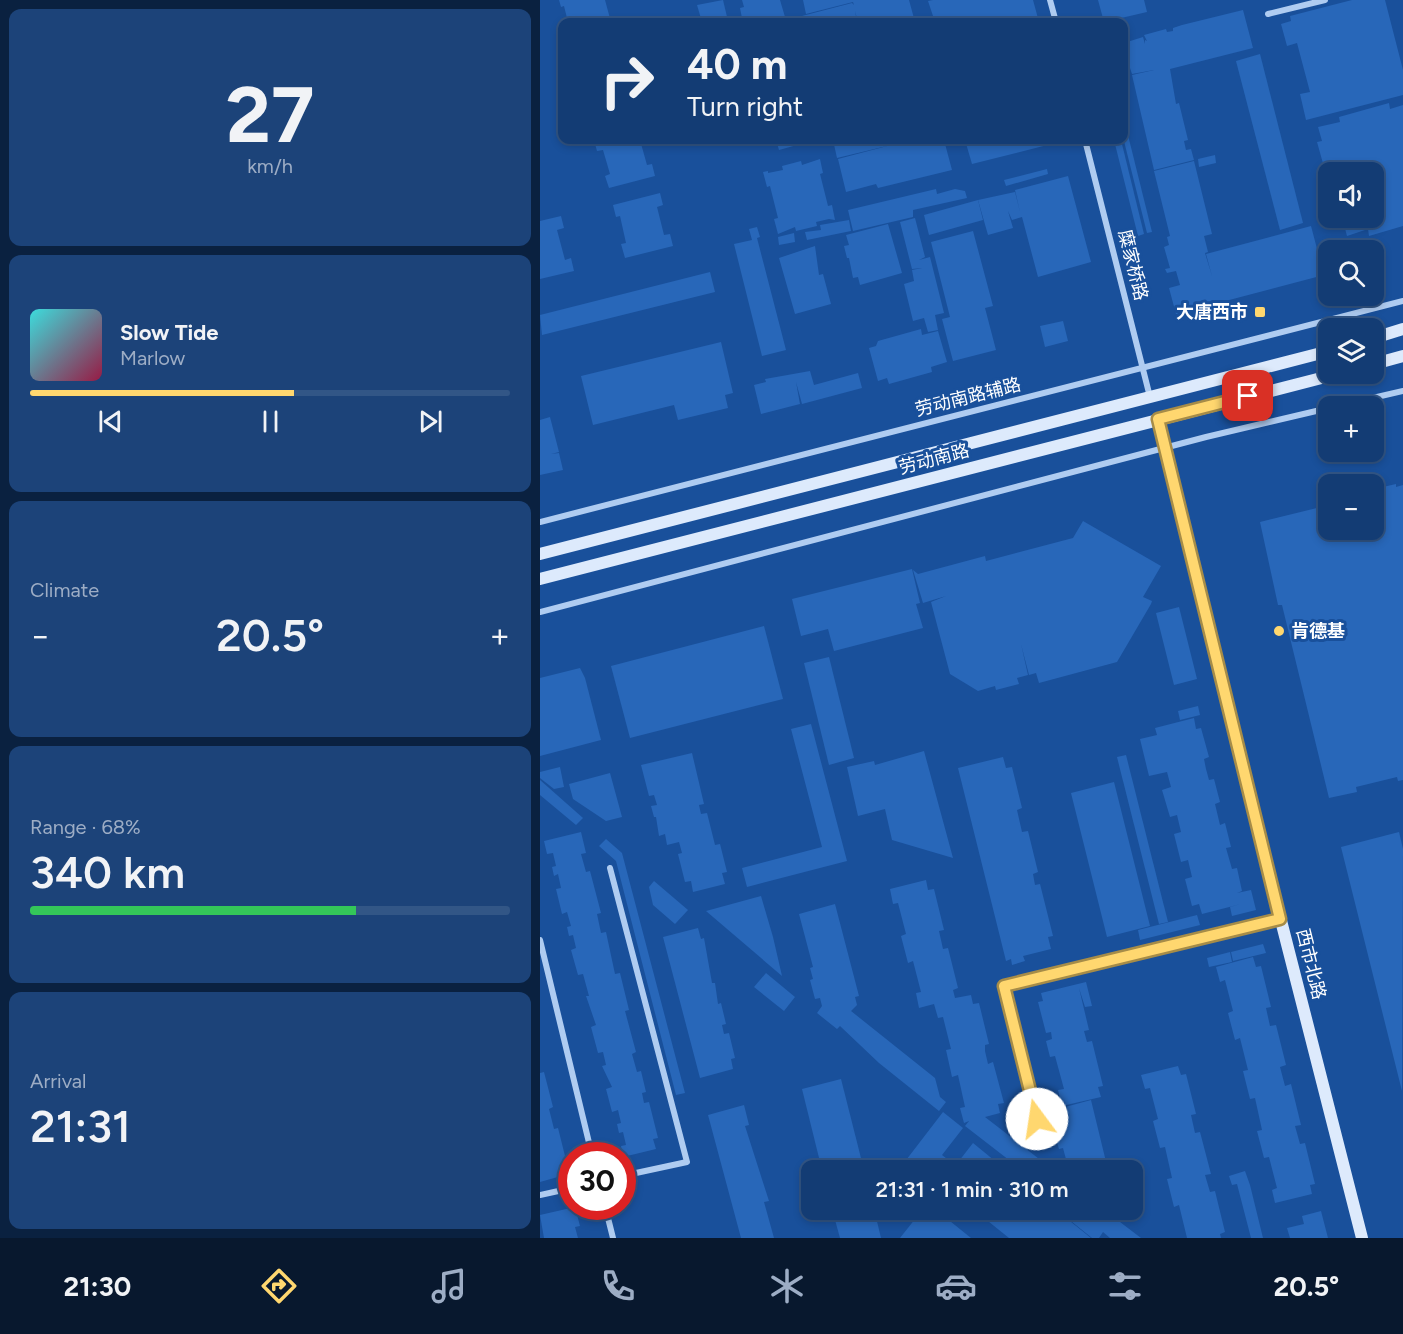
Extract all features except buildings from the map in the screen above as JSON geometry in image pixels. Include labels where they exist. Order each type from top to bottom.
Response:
[{"type":"main road","points":[[1384,335],[1403,329]]},
{"type":"main road","name":"劳动南路","points":[[540,554],[1318,354]]},
{"type":"main road","points":[[1384,361],[1403,356]]},
{"type":"main road","name":"劳动南路","points":[[540,579],[1318,379]]},
{"type":"main road","name":"西市北路","points":[[1158,419],[1280,919],[1362,1238]]},
{"type":"street","points":[[1050,0],[1055,18]]},
{"type":"street","points":[[1268,14],[1324,0]]},
{"type":"street","name":"糜家桥路","points":[[1086,144],[1150,398]]},
{"type":"street","name":"劳动南路辅路","points":[[540,522],[1403,301]]},
{"type":"street","points":[[1384,396],[1403,392]]},
{"type":"street","points":[[540,612],[1165,448],[1318,411]]},
{"type":"street","points":[[610,868],[687,1162],[636,1173]]},
{"type":"street","points":[[1042,1141],[1004,986],[1280,919]]},
{"type":"street","points":[[540,940],[589,1142]]},
{"type":"street","points":[[540,1195],[558,1191]]},
{"type":"street","points":[[608,1220],[613,1238]]},
{"type":"place","name":"大唐西市","points":[[1260,312]]},
{"type":"place","name":"肯德基","points":[[1279,631]]},
{"type":"route","points":[[1037,1119],[1004,986],[1280,919],[1158,419],[1248,396]]}]
